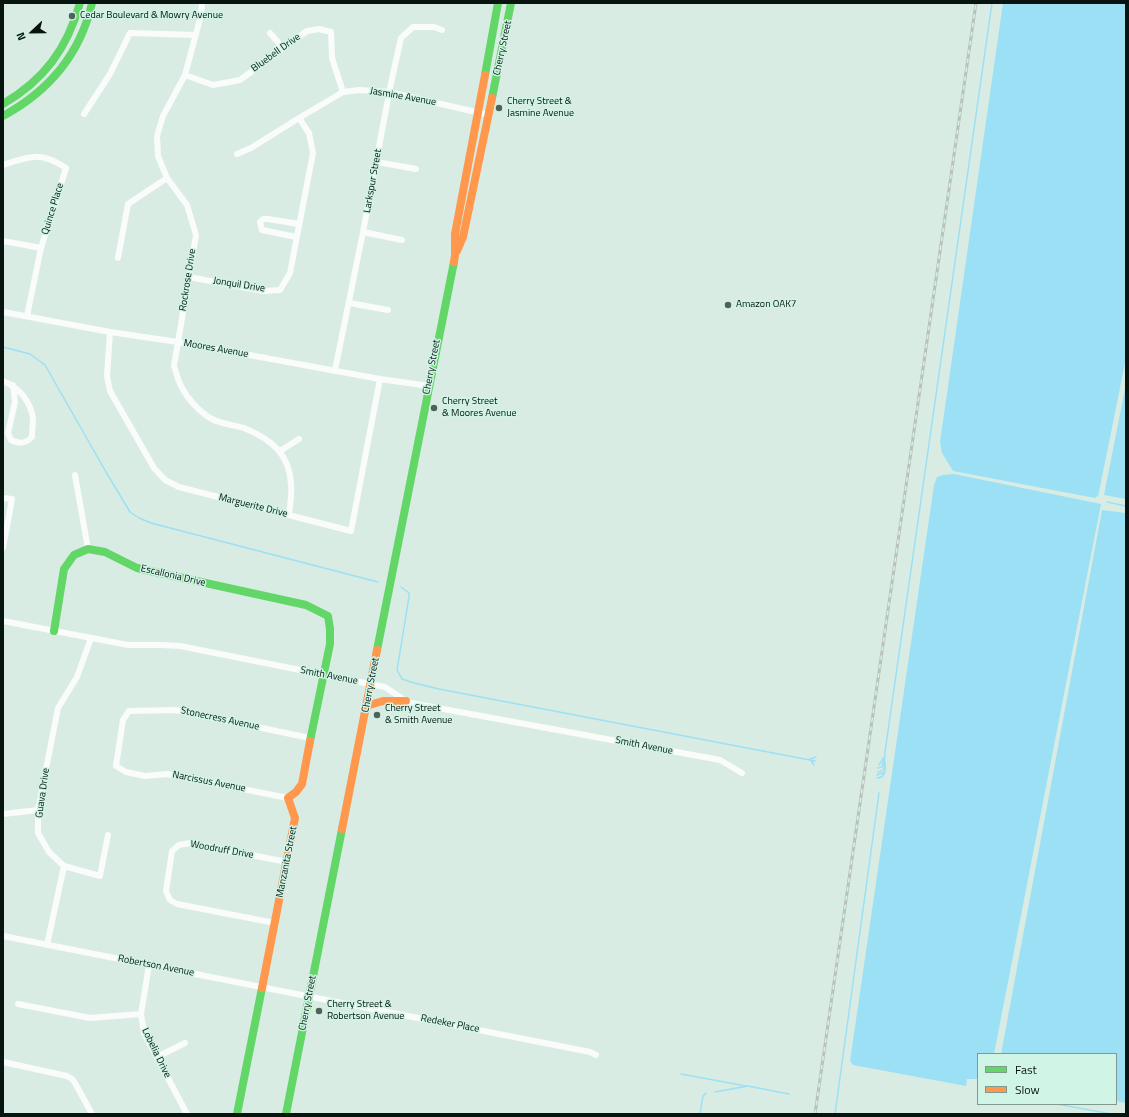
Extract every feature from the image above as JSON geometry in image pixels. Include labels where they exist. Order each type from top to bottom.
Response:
[{"type":"street","points":[[3,104],[29,87],[52,62],[68,37],[76,18],[80,3]]},
{"type":"street","points":[[3,116],[17,110],[36,96],[61,69],[78,42],[92,3]]},
{"type":"street","name":"Rockrose Drive","points":[[202,3],[201,15],[185,75],[163,116],[157,136],[158,156],[167,178],[187,205],[196,235],[174,366],[180,386],[195,406],[212,419],[262,436],[280,451],[289,470],[291,486],[289,515]]},
{"type":"street","name":"Cherry Street","points":[[286,1114],[455,255],[455,234],[498,3]]},
{"type":"street","name":"Cherry Street","points":[[455,255],[463,237],[467,220],[511,3]]},
{"type":"street","name":"Larkspur Street","points":[[335,370],[363,232],[388,92],[401,38],[413,27],[434,27],[442,30]]},
{"type":"street","name":"Bluebell Drive","points":[[185,75],[213,85],[240,80],[307,31],[319,29],[331,32],[332,58],[343,92]]},
{"type":"street","points":[[84,114],[110,74],[130,33],[196,35]]},
{"type":"street","points":[[270,33],[283,48]]},
{"type":"street","name":"Jasmine Avenue","points":[[237,154],[251,148],[343,92],[359,90],[388,92],[489,115]]},
{"type":"street","name":"Jonquil Drive","points":[[189,277],[263,291],[280,290],[290,274],[313,153],[309,133],[299,118]]},
{"type":"street","name":"Quince Place","points":[[3,164],[28,156],[41,156],[56,161],[66,168],[42,248],[27,316]]},
{"type":"street","points":[[376,162],[416,169]]},
{"type":"street","points":[[118,258],[128,204],[167,178]]},
{"type":"street","points":[[296,237],[262,230],[260,222],[263,219],[268,219],[299,224]]},
{"type":"street","points":[[363,232],[402,240]]},
{"type":"street","points":[[3,241],[42,248]]},
{"type":"street","points":[[349,303],[388,310]]},
{"type":"street","name":"Moores Avenue","points":[[3,312],[380,379],[429,386]]},
{"type":"street","name":"Marguerite Drive","points":[[110,332],[107,376],[110,391],[154,468],[165,480],[179,487],[351,531],[380,379]]},
{"type":"street","points":[[3,381],[13,385],[28,401],[33,418],[32,437],[26,442],[19,443],[11,440],[8,433],[15,402],[13,385]]},
{"type":"street","points":[[280,451],[299,439]]},
{"type":"street","points":[[54,631],[64,569],[74,556],[88,549],[75,476]]},
{"type":"street","points":[[3,498],[12,499],[3,548]]},
{"type":"street","name":"Escallonia Drive","points":[[88,549],[105,552],[137,568],[306,605],[328,616],[330,644],[323,674]]},
{"type":"street","name":"Smith Avenue","points":[[3,621],[128,645],[180,646],[323,674],[385,687],[406,701],[720,760],[742,774]]},
{"type":"street","name":"Guava Drive","points":[[64,866],[49,852],[38,833],[38,810],[58,708],[77,677],[91,638]]},
{"type":"street","points":[[288,798],[296,792],[302,784],[323,674]]},
{"type":"street","points":[[366,706],[383,701],[406,701]]},
{"type":"street","name":"Stonecress Avenue","points":[[129,712],[175,710],[310,738]]},
{"type":"street","name":"Narcissus Avenue","points":[[129,712],[123,720],[116,766],[126,772],[145,776],[166,774],[288,798]]},
{"type":"street","name":"Manzanita Street","points":[[238,1114],[295,818],[288,798]]},
{"type":"street","points":[[3,814],[38,810]]},
{"type":"street","points":[[47,945],[64,866],[100,876],[108,835]]},
{"type":"street","name":"Woodruff Drive","points":[[274,923],[177,904],[170,900],[166,891],[172,851],[179,845],[190,843],[287,862]]},
{"type":"street","name":"Robertson Avenue","points":[[3,936],[310,996]]},
{"type":"street","name":"Lobelia Drive","points":[[149,965],[141,1014],[144,1032],[187,1114]]},
{"type":"street","name":"Redeker Place","points":[[310,996],[590,1052],[596,1055]]},
{"type":"street","points":[[18,1004],[90,1018],[141,1014]]},
{"type":"street","points":[[157,1057],[185,1043]]},
{"type":"street","points":[[3,1062],[67,1076],[72,1079],[92,1114]]},
{"type":"water","points":[[1003,3],[1126,3],[1126,358],[1099,492],[1098,496],[1095,498],[953,471],[942,453],[940,442]]},
{"type":"water","points":[[1126,384],[1126,499],[1104,495]]},
{"type":"water","points":[[954,474],[1101,504],[994,1053],[977,1053],[977,1079],[967,1079],[966,1086],[853,1065],[850,1061],[934,485],[937,477]]},
{"type":"water","points":[[1102,510],[1126,513],[1126,1103],[1117,1101],[1117,1053],[1001,1053]]},
{"type":"waterway","points":[[878,772],[884,769],[885,752],[992,3]]},
{"type":"waterway","points":[[3,347],[30,354],[45,365],[130,512],[139,518],[151,523],[378,582]]},
{"type":"waterway","points":[[1107,502],[1126,506]]},
{"type":"waterway","points":[[401,587],[409,593],[397,670],[402,679],[439,689],[815,761]]},
{"type":"waterway","points":[[810,759],[816,757]]},
{"type":"waterway","points":[[879,765],[883,758]]},
{"type":"waterway","points":[[878,768],[882,767],[884,758]]},
{"type":"waterway","points":[[810,759],[814,765]]},
{"type":"waterway","points":[[877,778],[880,778],[883,775],[885,770],[885,762]]},
{"type":"waterway","points":[[877,775],[885,772]]},
{"type":"waterway","points":[[835,1114],[879,793]]},
{"type":"waterway","points":[[681,1074],[746,1086]]},
{"type":"waterway","points":[[715,1092],[748,1086],[789,1094]]},
{"type":"waterway","points":[[700,1114],[703,1096],[706,1093]]},
{"type":"waterway","points":[[1062,1105],[1111,1114]]},
{"type":"railway","points":[[815,1114],[976,3]]},
{"type":"traffic: fast","points":[[3,104],[18,95],[30,85],[52,62],[68,35],[75,20],[80,3]]},
{"type":"traffic: fast","points":[[3,116],[35,95],[60,70],[80,39],[87,22],[92,3]]},
{"type":"traffic: fast","points":[[485,75],[498,3]]},
{"type":"traffic: fast","points":[[492,98],[511,3]]},
{"type":"traffic: fast","points":[[377,650],[454,262]]},
{"type":"traffic: fast","points":[[54,631],[64,569],[74,555],[88,549],[105,552],[137,568],[306,605],[328,616],[330,629],[330,644],[310,741]]},
{"type":"traffic: fast","points":[[286,1114],[342,829]]},
{"type":"traffic: fast","points":[[237,1114],[262,988]]},
{"type":"traffic: slow","points":[[454,262],[455,234],[485,75]]},
{"type":"traffic: slow","points":[[457,251],[463,237],[492,98]]},
{"type":"traffic: slow","points":[[342,829],[377,650]]},
{"type":"traffic: slow","points":[[366,706],[383,701],[406,701]]},
{"type":"traffic: slow","points":[[262,988],[295,818],[288,798],[296,792],[302,784],[310,741]]},
{"type":"place","name":"Cedar Boulevard & Mowry Avenue","points":[[72,16]]},
{"type":"place","name":"Cherry Street & Jasmine Avenue","points":[[499,108]]},
{"type":"place","name":"Amazon OAK7","points":[[728,305]]},
{"type":"place","name":"Cherry Street & Moores Avenue","points":[[434,408]]},
{"type":"place","name":"Cherry Street & Smith Avenue","points":[[377,715]]},
{"type":"place","name":"Cherry Street & Robertson Avenue","points":[[319,1011]]}]
